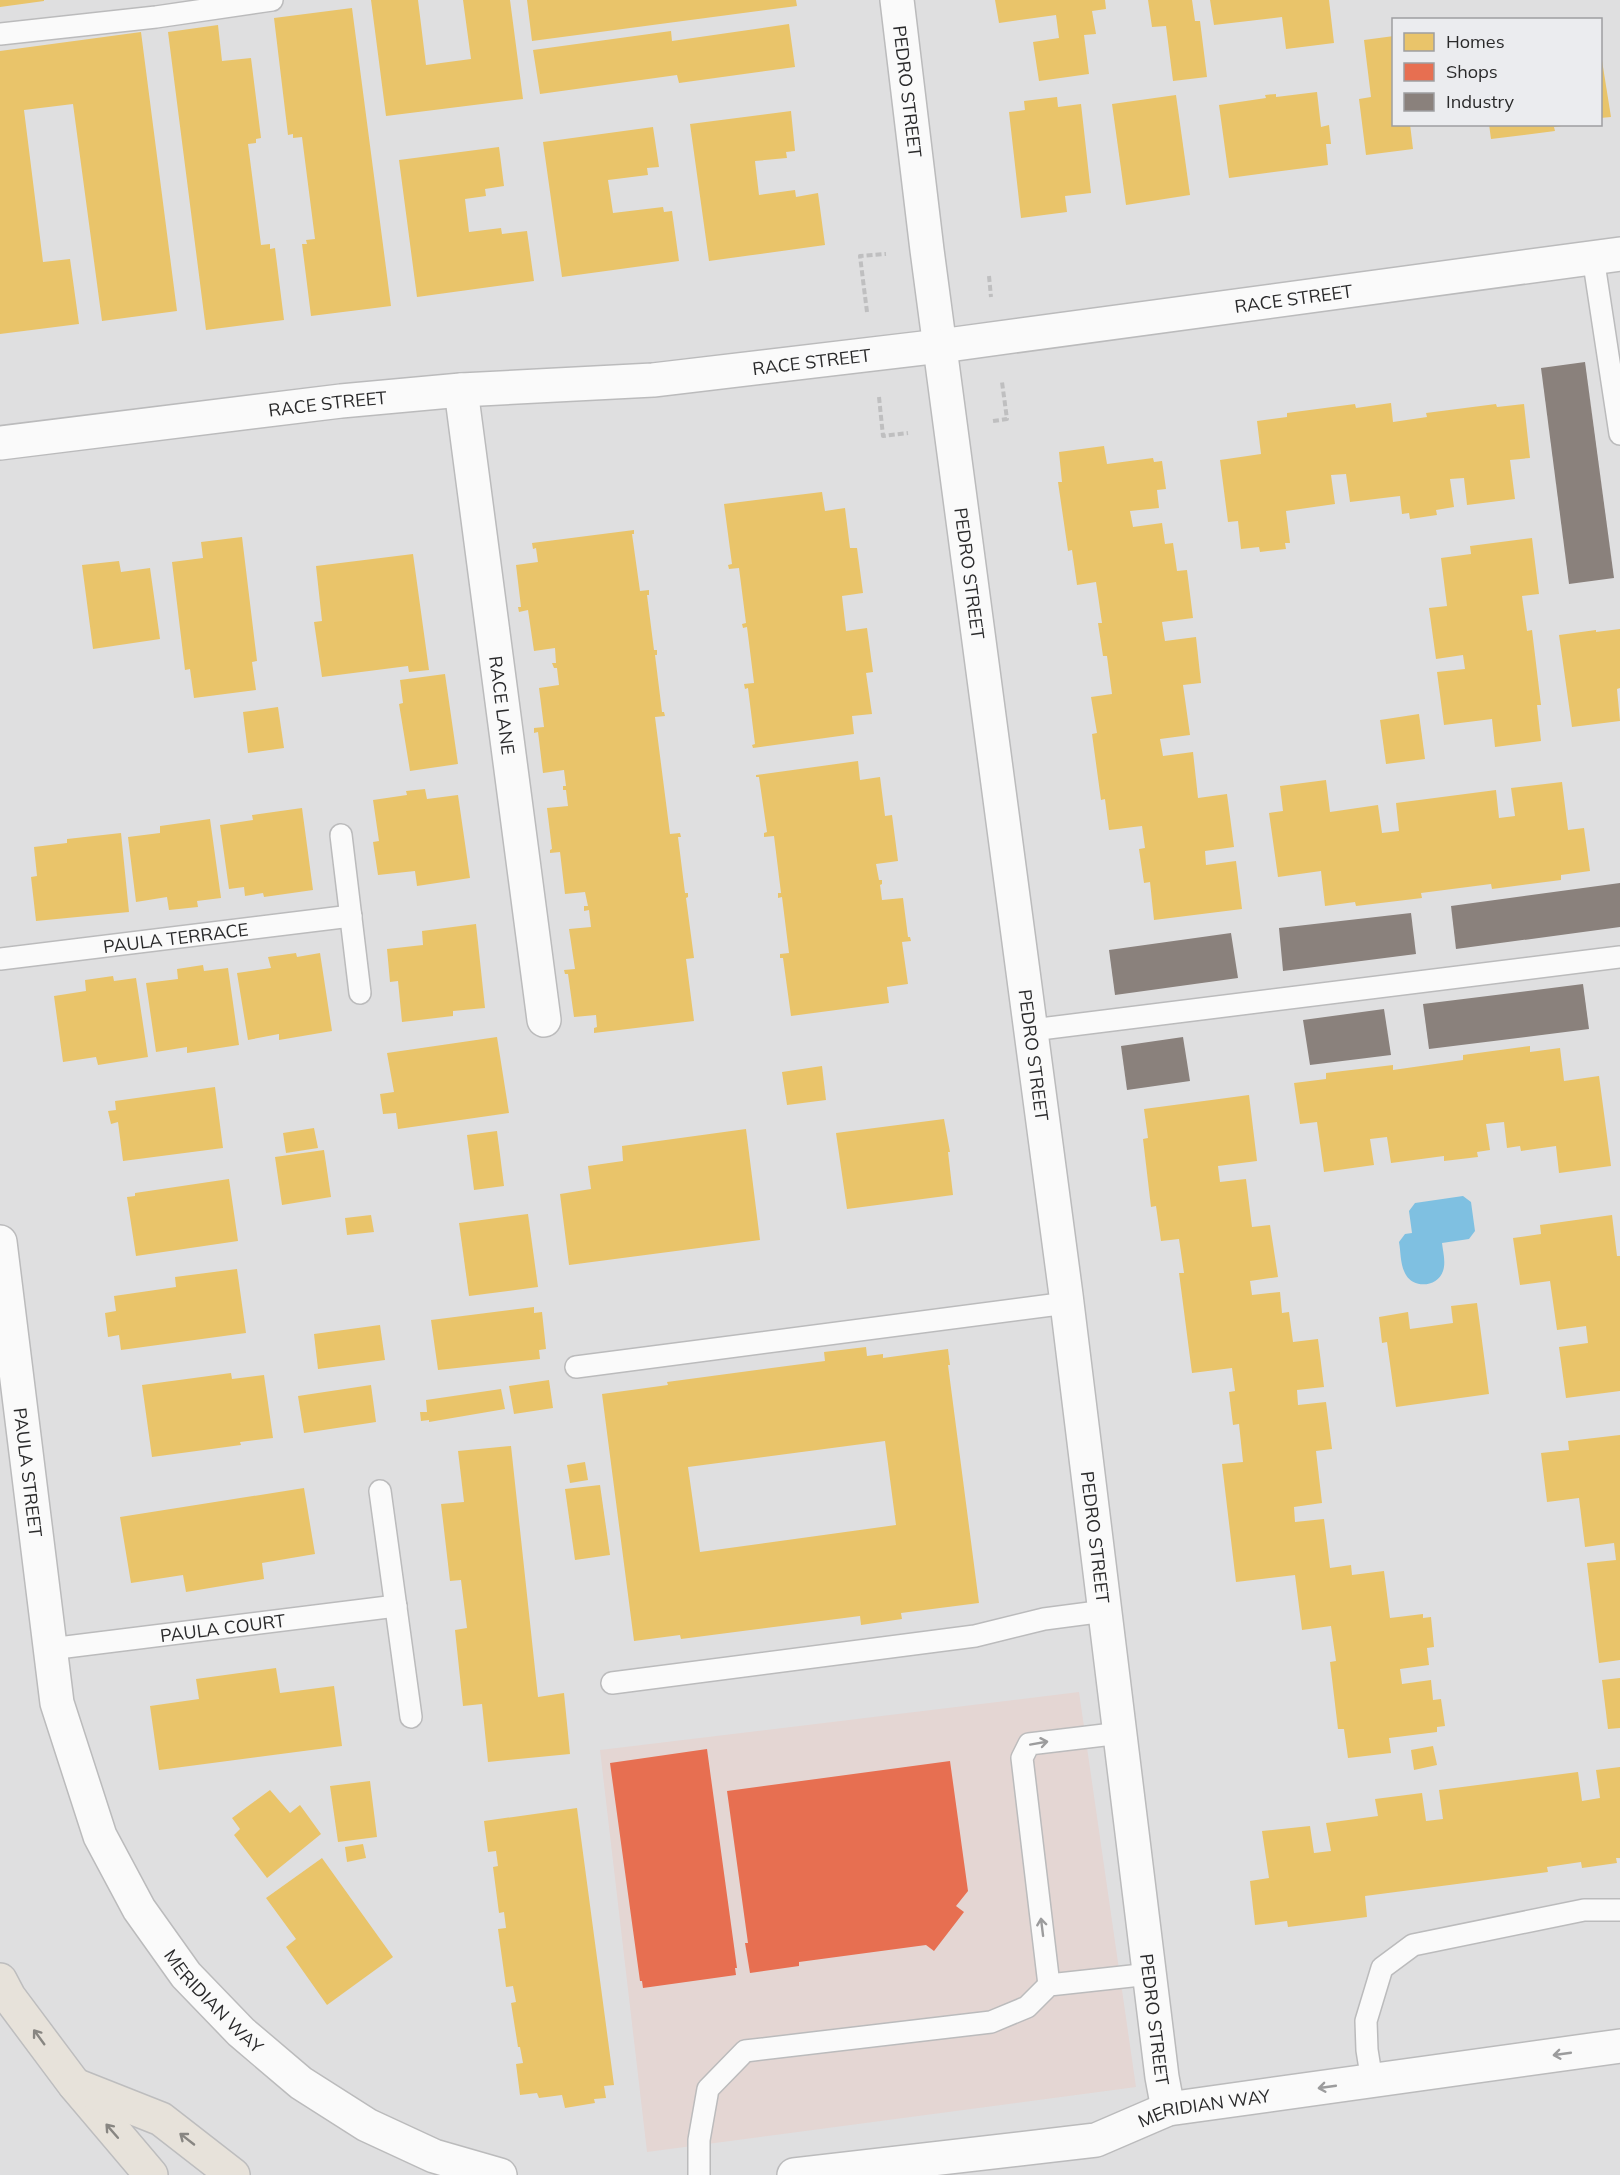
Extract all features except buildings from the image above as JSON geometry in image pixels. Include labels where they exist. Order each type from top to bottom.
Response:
[{"type":"highway","points":[[0,1980],[9,1997],[74,2084],[151,2175]]},
{"type":"highway","points":[[74,2084],[161,2119],[233,2175]]},
{"type":"street","name":"PEDRO STREET","points":[[897,0],[940,346],[1032,1030],[1168,2109]]},
{"type":"street","name":"RACE STREET","points":[[0,443],[341,401],[461,390],[653,380],[940,346],[1606,255]]},
{"type":"street","name":"RACE LANE","points":[[461,390],[544,1020]]},
{"type":"street","name":"PAULA STREET","points":[[0,1242],[57,1703]]},
{"type":"street","name":"MERIDIAN WAY","points":[[57,1703],[100,1836],[139,1909],[186,1976],[241,2032],[301,2083],[329,2101],[367,2125],[434,2156],[500,2175]]},
{"type":"street","name":"MERIDIAN WAY","points":[[794,2175],[1096,2140],[1168,2109],[1620,2046]]},
{"type":"lane","points":[[0,34],[272,0]]},
{"type":"lane","points":[[1606,255],[1620,434]]},
{"type":"lane","points":[[341,835],[360,993]]},
{"type":"lane","name":"PAULA TERRACE","points":[[0,959],[351,916]]},
{"type":"lane","points":[[1032,1030],[1620,957]]},
{"type":"lane","points":[[576,1367],[1067,1303]]},
{"type":"lane","points":[[381,1491],[411,1717]]},
{"type":"lane","name":"PAULA COURT","points":[[50,1648],[396,1606]]},
{"type":"lane","points":[[612,1683],[975,1636],[1044,1619],[1105,1611]]},
{"type":"lane","points":[[1049,1985],[1022,1758],[1029,1744],[1121,1733]]},
{"type":"lane","points":[[1372,2081],[1367,2050],[1366,2021],[1382,1968],[1413,1945],[1584,1910],[1620,1910]]},
{"type":"lane","points":[[699,2175],[699,2140],[708,2089],[745,2051],[991,2022],[1028,2007],[1049,1985],[1150,1974]]},
{"type":"shaded area","points":[[1079,1692],[1136,2087],[647,2152],[600,1750]]},
{"type":"water","points":[[1463,1196],[1471,1202],[1475,1231],[1469,1239],[1442,1243],[1444,1268],[1440,1276],[1431,1283],[1414,1283],[1404,1271],[1399,1242],[1405,1234],[1412,1233],[1409,1211],[1415,1203]]}]
